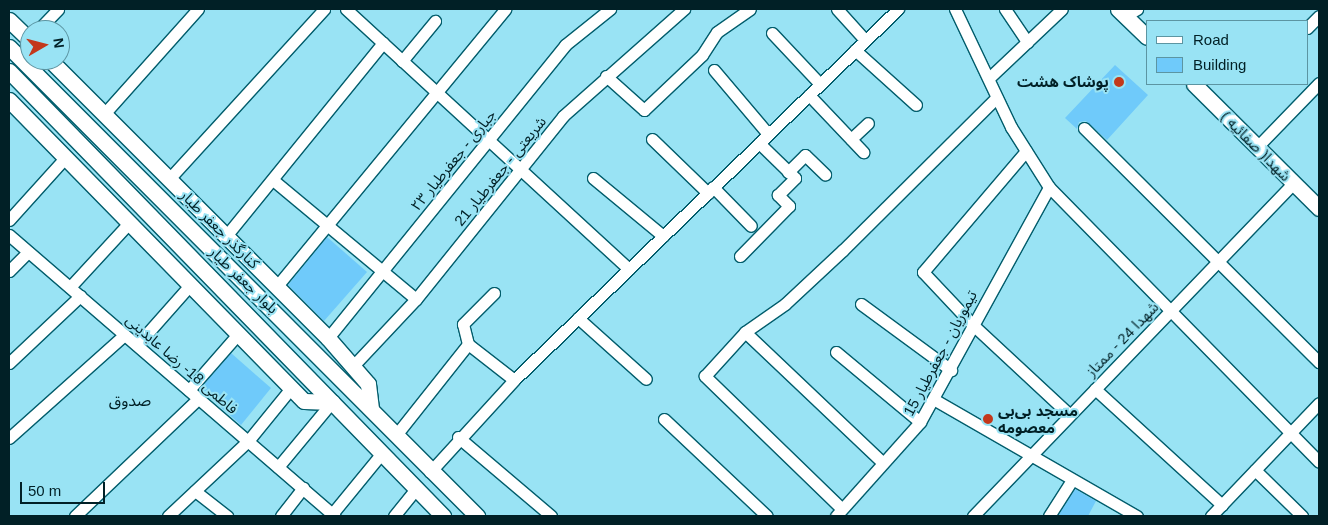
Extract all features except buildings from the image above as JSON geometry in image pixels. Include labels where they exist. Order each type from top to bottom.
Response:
[{"type":"main road","points":[[1127,11],[1146,36]]},
{"type":"main road","points":[[9,20],[20,30]]},
{"type":"main road","name":"بلوار جعفر طیار","points":[[9,47],[371,409],[430,472],[477,516]]},
{"type":"main road","name":"کنارگذر جعفر طیار","points":[[60,70],[328,338],[368,384],[371,409]]},
{"type":"main road","name":"بلوار جعفر طیار","points":[[9,71],[443,516]]},
{"type":"main road","name":"شهدا( صفائیه )","points":[[1195,85],[1319,208]]},
{"type":"main road","points":[[9,100],[304,401],[332,402]]},
{"type":"main road","points":[[416,489],[430,472]]},
{"type":"street","points":[[48,20],[58,9]]},
{"type":"street","points":[[104,114],[198,9]]},
{"type":"street","points":[[169,179],[324,9]]},
{"type":"street","points":[[346,9],[629,269]]},
{"type":"street","points":[[277,286],[505,9]]},
{"type":"street","name":"جباری - جعفرطیار ۲۳","points":[[328,338],[565,45],[610,9]]},
{"type":"street","name":"شریعتی - جعفرطیار 21","points":[[353,366],[416,299],[563,116],[684,9]]},
{"type":"street","points":[[606,76],[644,110],[702,55],[717,32],[750,9]]},
{"type":"street","points":[[837,9],[865,40]]},
{"type":"street","points":[[430,472],[458,437],[514,380],[898,9]]},
{"type":"street","points":[[955,9],[989,78],[996,98],[1049,187],[1319,462]]},
{"type":"street","points":[[1005,9],[1027,42]]},
{"type":"street","points":[[989,78],[1062,9]]},
{"type":"street","points":[[1308,27],[1319,16]]},
{"type":"street","points":[[402,61],[435,21]]},
{"type":"street","points":[[772,33],[820,84]]},
{"type":"street","points":[[226,236],[383,43]]},
{"type":"street","points":[[855,50],[916,106]]},
{"type":"street","points":[[714,70],[768,134]]},
{"type":"street","points":[[1257,147],[1319,83]]},
{"type":"street","points":[[809,95],[863,152]]},
{"type":"street","points":[[839,512],[705,376],[745,332],[786,304],[843,250],[996,98]]},
{"type":"street","points":[[851,139],[868,123]]},
{"type":"street","points":[[1084,128],[1216,263],[1319,362]]},
{"type":"street","points":[[652,139],[751,226]]},
{"type":"street","points":[[740,256],[789,206],[778,195],[795,178],[759,143]]},
{"type":"street","points":[[1026,151],[923,272],[973,324],[1070,415]]},
{"type":"street","points":[[788,172],[805,155],[825,174]]},
{"type":"street","points":[[9,220],[65,158]]},
{"type":"street","points":[[593,178],[662,236]]},
{"type":"street","points":[[273,180],[416,299]]},
{"type":"street","name":"شهدا 24 - ممتاز","points":[[973,516],[1294,183]]},
{"type":"street","name":"تیموریان - جعفرطیار 15","points":[[839,512],[883,463],[899,450],[935,400],[973,324],[1049,187]]},
{"type":"street","points":[[70,287],[130,223]]},
{"type":"street","name":"فاطمی 18- رضا عابدینی","points":[[9,234],[333,515]]},
{"type":"street","points":[[9,271],[28,252]]},
{"type":"street","points":[[137,345],[190,285]]},
{"type":"street","points":[[494,293],[463,324],[468,344],[514,380]]},
{"type":"street","points":[[9,363],[80,296]]},
{"type":"street","points":[[861,304],[951,370]]},
{"type":"street","points":[[578,318],[646,379]]},
{"type":"street","points":[[745,332],[883,463]]},
{"type":"street","points":[[9,438],[124,334]]},
{"type":"street","points":[[189,390],[238,334]]},
{"type":"street","points":[[396,435],[468,344]]},
{"type":"street","points":[[836,352],[920,422]]},
{"type":"street","points":[[168,516],[248,441],[291,388]]},
{"type":"street","points":[[1095,389],[1222,505]]},
{"type":"street","points":[[75,516],[199,398]]},
{"type":"street","points":[[935,400],[1031,457],[1137,516]]},
{"type":"street","points":[[278,467],[332,402]]},
{"type":"street","points":[[1211,516],[1319,403]]},
{"type":"street","points":[[664,419],[767,516]]},
{"type":"street","points":[[458,437],[551,516]]},
{"type":"street","points":[[333,515],[382,452]]},
{"type":"street","points":[[1255,470],[1302,516]]},
{"type":"street","points":[[1049,516],[1072,480]]},
{"type":"street","points":[[281,516],[303,488]]},
{"type":"street","points":[[394,516],[416,489]]},
{"type":"street","points":[[195,491],[227,516]]},
{"type":"place","name":"پوشاک هشت","points":[[1119,82]]},
{"type":"place","name":"مسجد بی‌بی معصومه","points":[[988,419]]},
{"type":"district","name":"صدوق","points":[[130,401]]}]
